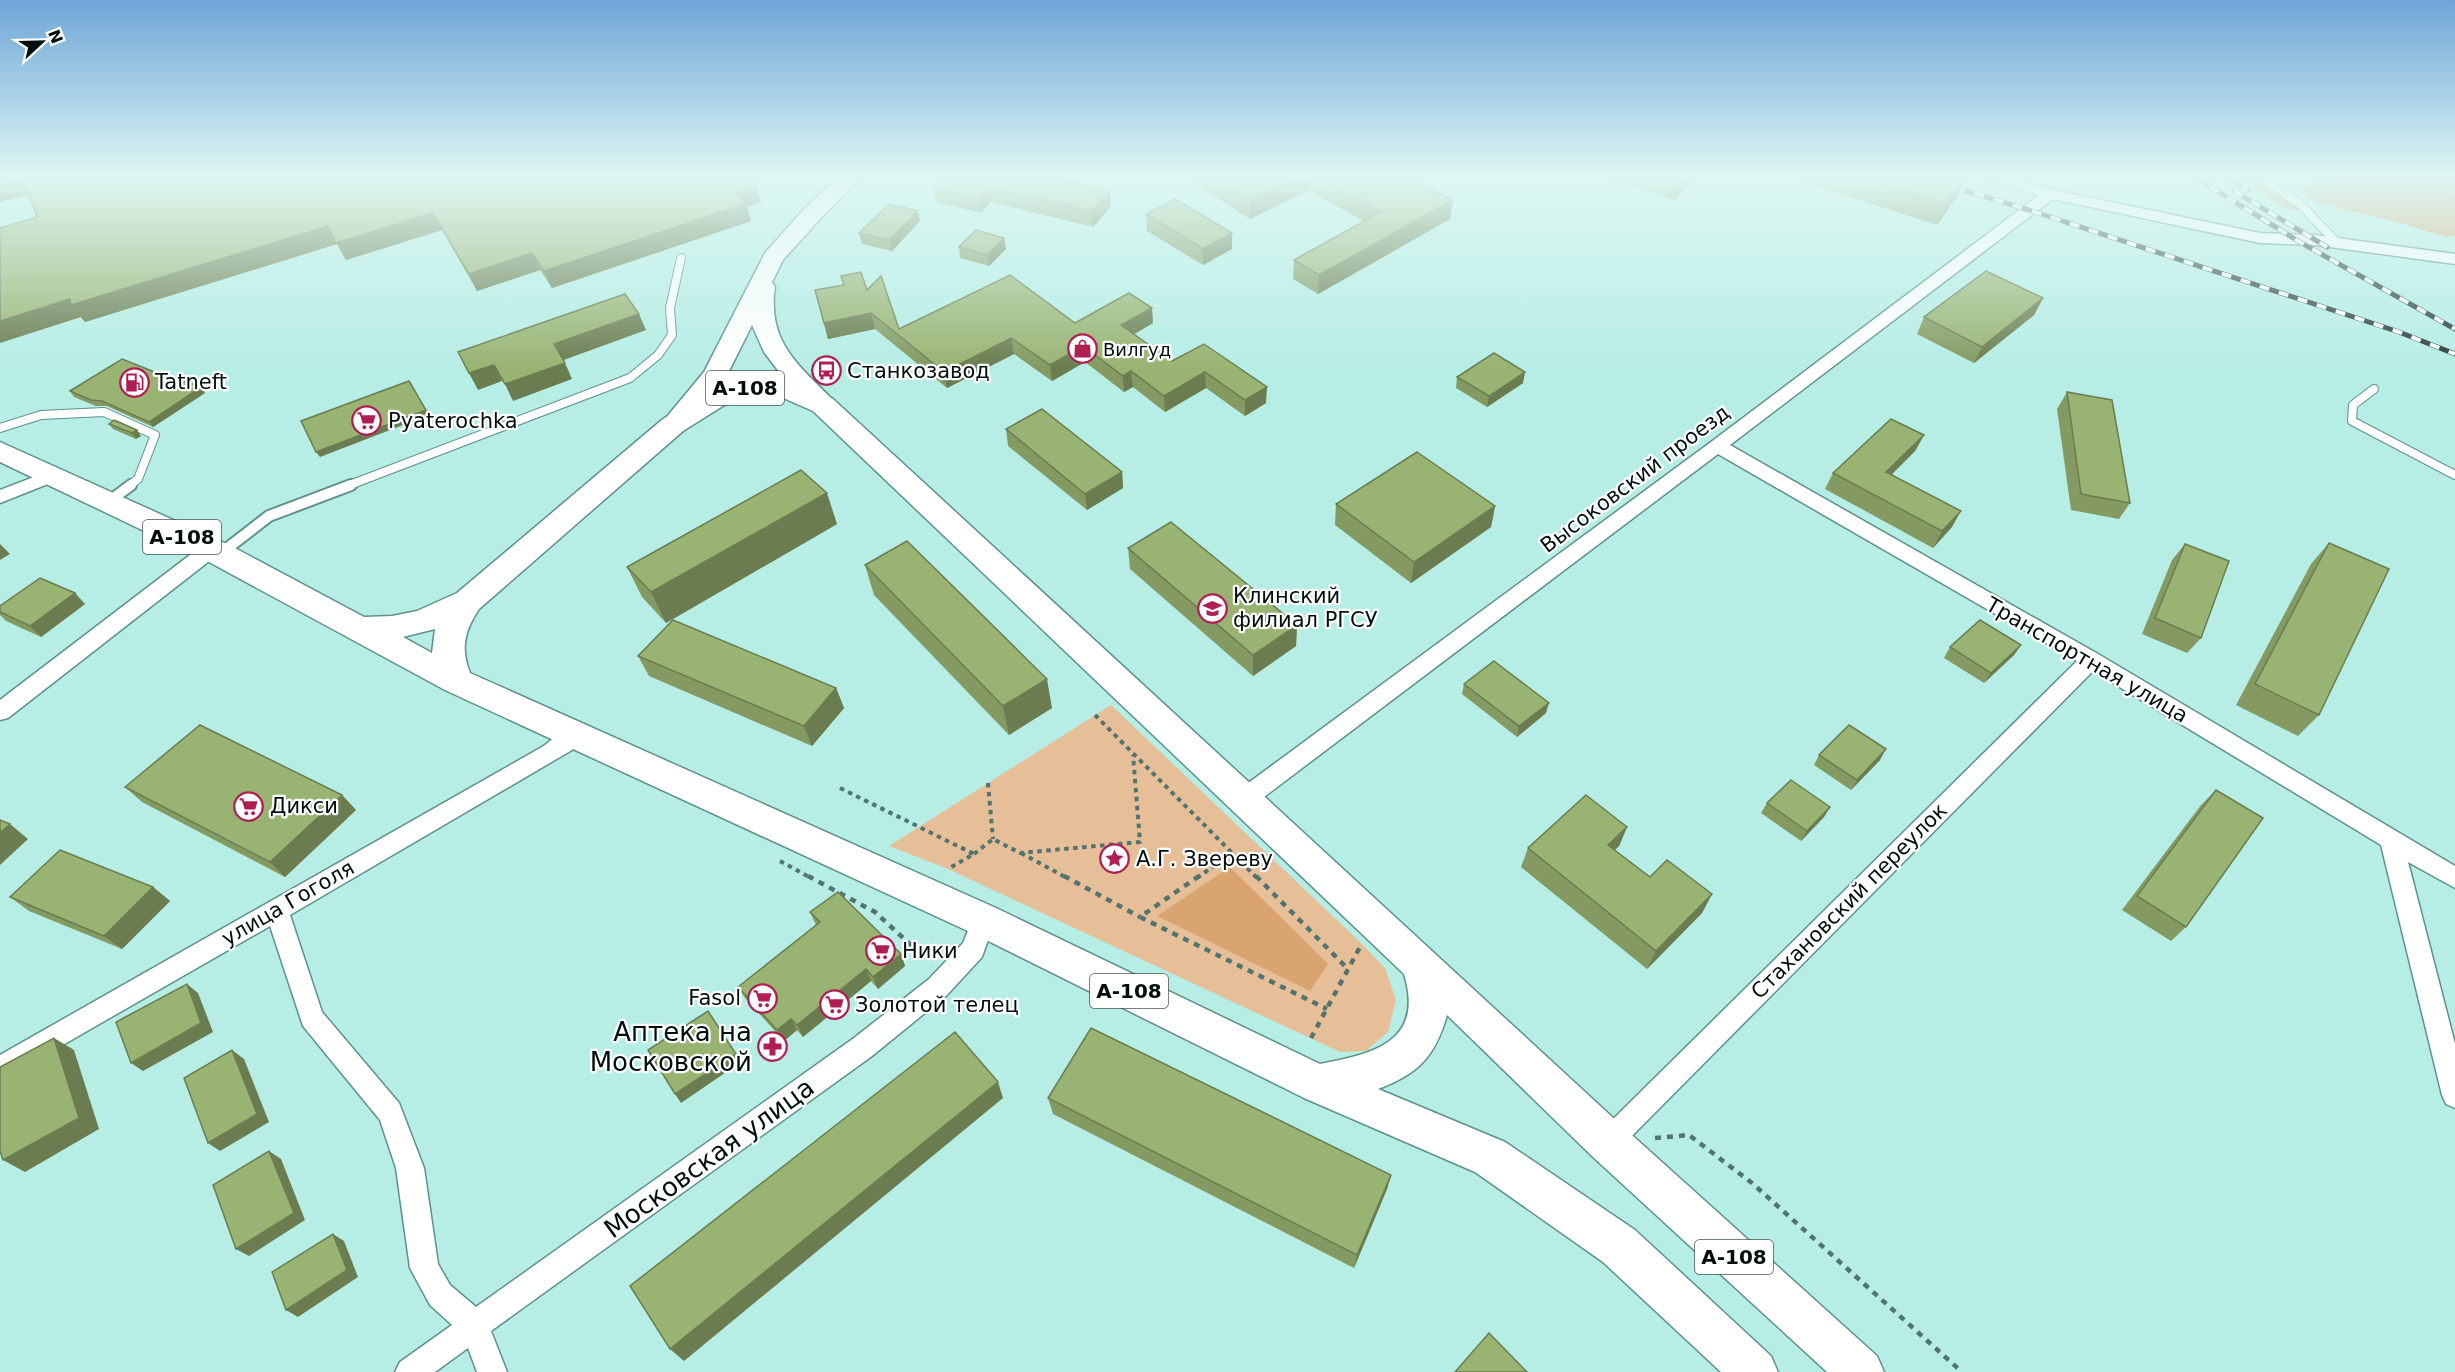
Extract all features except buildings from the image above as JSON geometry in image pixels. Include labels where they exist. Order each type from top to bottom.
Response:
[{"type":"highway","name":"А-108","points":[[361,629],[392,628],[424,621],[468,601],[673,425],[716,398],[750,386],[786,388],[823,405],[1420,964],[1627,1141],[1861,1372]]},
{"type":"highway","name":"А-108","points":[[0,451],[106,503],[215,552],[457,681],[983,920],[1318,1084],[1490,1157],[1619,1246],[1755,1372]]},
{"type":"highway","name":"А-108","points":[[457,681],[449,662],[448,633],[468,601]]},
{"type":"highway","points":[[1318,1084],[1370,1073],[1403,1058],[1419,1041],[1428,1014],[1428,993],[1420,964]]},
{"type":"street","points":[[673,425],[706,388],[716,373],[773,258],[789,240]]},
{"type":"street","name":"Высоковский проезд","points":[[1244,799],[1989,240]]},
{"type":"street","points":[[2286,240],[2338,244],[2455,259]]},
{"type":"street","points":[[773,258],[762,294],[760,312],[762,329],[769,343],[823,405]]},
{"type":"street","name":"Транспортная улица","points":[[1717,446],[2091,660],[2455,878]]},
{"type":"street","points":[[0,497],[52,476]]},
{"type":"street","points":[[0,712],[215,552]]},
{"type":"street","name":"Стахановский переулок","points":[[1627,1141],[2091,660]]},
{"type":"street","name":"улица Гоголя","points":[[0,1070],[550,753],[564,744],[573,733]]},
{"type":"street","points":[[2391,840],[2455,1095]]},
{"type":"street","points":[[276,909],[312,1018],[390,1112],[410,1168],[424,1268],[440,1295],[475,1326],[492,1372]]},
{"type":"street","name":"Московская улица","points":[[410,1372],[863,1047],[938,987],[973,949],[983,920]]},
{"type":"lane","points":[[2335,240],[2338,244]]},
{"type":"lane","points":[[215,552],[269,516],[630,378],[658,355],[672,335],[670,309],[681,258]]},
{"type":"lane","points":[[2374,389],[2353,405],[2352,422],[2455,475]]},
{"type":"lane","points":[[0,428],[41,415],[104,412],[155,435],[138,479],[106,503]]},
{"type":"path","points":[[1095,715],[1348,969]]},
{"type":"path","points":[[1020,853],[1140,842],[1133,754]]},
{"type":"path","points":[[988,783],[993,839]]},
{"type":"path","points":[[840,788],[974,854]]},
{"type":"path","points":[[993,839],[1140,917],[1326,1009]]},
{"type":"path","points":[[948,869],[974,854],[993,839]]},
{"type":"path","points":[[1140,917],[1232,853]]},
{"type":"path","points":[[1311,1038],[1362,944]]},
{"type":"path","points":[[1627,1141],[1689,1135],[1752,1183],[1962,1372]]},
{"type":"shaded area","points":[[1111,705],[1385,968],[1396,1000],[1388,1032],[1366,1051],[1340,1052],[948,869],[889,846]]},
{"type":"shaded area","points":[[1230,867],[1328,964],[1310,991],[1157,916]]},
{"type":"railway","points":[[2120,240],[2399,332],[2455,354]]},
{"type":"railway","points":[[2296,240],[2455,329]]},
{"type":"railway","points":[[2315,240],[2327,247]]},
{"type":"place","name":"Вилгуд","points":[[1082,349]]},
{"type":"place","name":"Станкозавод","points":[[826,371]]},
{"type":"place","name":"Tatneft","points":[[134,382]]},
{"type":"place","name":"Pyaterochka","points":[[367,421]]},
{"type":"place","name":"Клинский филиал РГСУ","points":[[1212,608]]},
{"type":"place","name":"Дикси","points":[[249,806]]},
{"type":"place","name":"А.Г. Звереву","points":[[1115,859]]},
{"type":"place","name":"Ники","points":[[881,951]]},
{"type":"place","name":"Fasol","points":[[762,998]]},
{"type":"place","name":"Золотой телец","points":[[834,1005]]},
{"type":"place","name":"Аптека на Московской","points":[[773,1047]]}]
